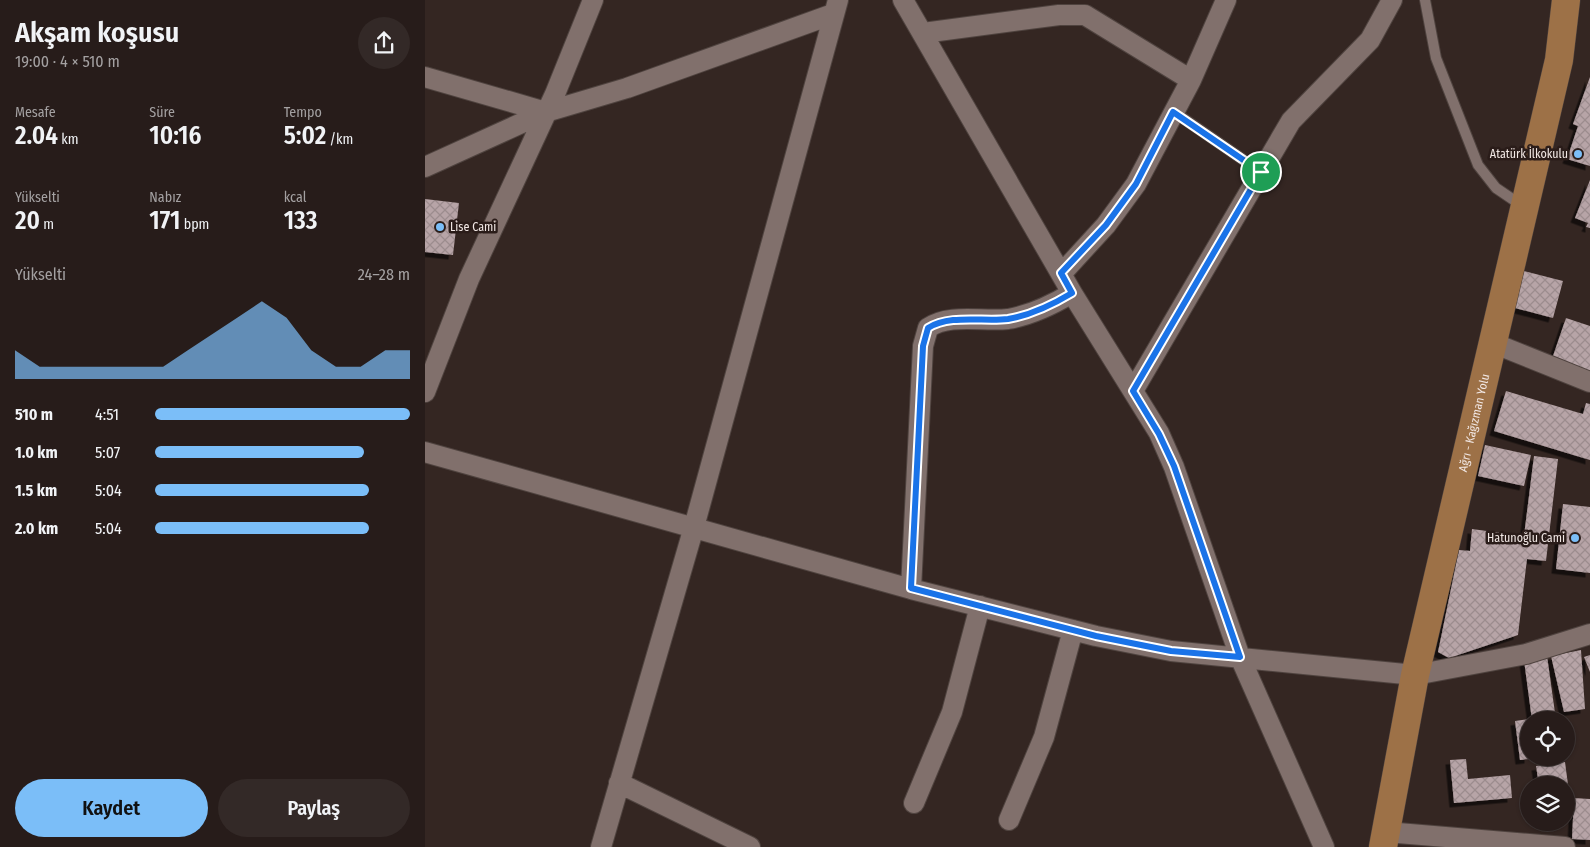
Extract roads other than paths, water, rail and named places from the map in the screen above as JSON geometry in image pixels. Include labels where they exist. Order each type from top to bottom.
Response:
[{"type":"main road","name":"Ağrı - Kağızman Yolu","points":[[1384,839],[1415,676],[1559,60],[1566,0]]},
{"type":"street","points":[[425,392],[469,279],[546,112],[593,0]]},
{"type":"street","points":[[903,0],[1072,293],[1159,434],[1174,466],[1240,657],[1324,847]]},
{"type":"street","points":[[1061,273],[1106,225],[1136,184],[1191,80],[1226,0]]},
{"type":"street","points":[[1133,391],[1291,121],[1370,40],[1392,0]]},
{"type":"street","points":[[425,167],[546,112],[627,88],[836,7]]},
{"type":"street","points":[[601,847],[694,527],[836,7]]},
{"type":"street","points":[[923,33],[1059,15],[1085,8],[1191,80]]},
{"type":"street","points":[[425,77],[546,112]]},
{"type":"street","points":[[911,588],[923,346],[928,328],[943,321],[1009,319],[1034,313],[1072,293]]},
{"type":"street","points":[[1493,343],[1590,382]]},
{"type":"street","points":[[425,452],[911,588],[1073,630],[1171,651],[1415,676],[1526,654],[1590,634]]},
{"type":"street","points":[[914,803],[952,712],[980,606]]},
{"type":"street","points":[[1009,820],[1044,737],[1073,630]]},
{"type":"street","points":[[619,783],[749,847]]},
{"type":"street","points":[[1384,839],[1565,847]]},
{"type":"lane","points":[[1425,0],[1436,58],[1478,165],[1496,188],[1525,207]]},
{"type":"lane","points":[[1173,112],[1261,172]]},
{"type":"place","name":"Atatürk İlkokulu","points":[[1578,154]]},
{"type":"place","name":"Lise Cami","points":[[440,227]]},
{"type":"place","name":"Hatunoğlu Cami","points":[[1575,538]]}]
